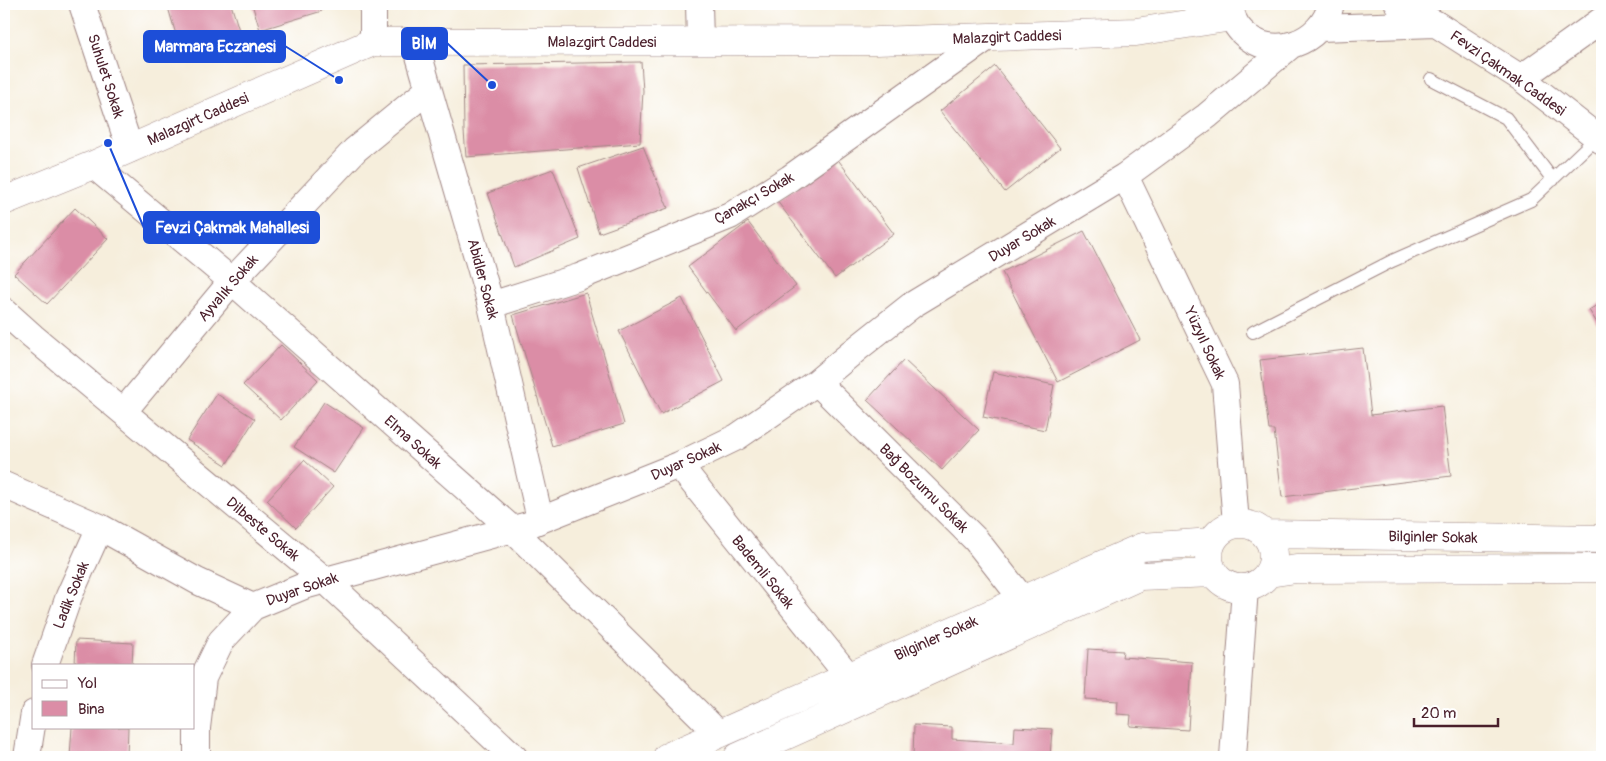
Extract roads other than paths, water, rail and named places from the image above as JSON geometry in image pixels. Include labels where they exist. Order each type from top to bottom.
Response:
[{"type":"street","name":"Suhulet Sokak","points":[[82,4],[130,149]]},
{"type":"street","points":[[373,4],[373,42]]},
{"type":"street","points":[[699,4],[700,41]]},
{"type":"street","points":[[1320,28],[1329,14],[1331,4]]},
{"type":"street","name":"Fevzi Çakmak Caddesi","points":[[1398,4],[1436,24],[1522,78],[1600,139]]},
{"type":"street","name":"Malazgirt Caddesi","points":[[4,201],[93,165],[373,42],[876,41],[1136,32],[1230,11]]},
{"type":"street","points":[[1230,11],[1242,32],[1256,42],[1273,47],[1290,46]]},
{"type":"street","points":[[1522,78],[1602,20]]},
{"type":"street","points":[[1320,28],[1436,24]]},
{"type":"street","name":"Duyar Sokak","points":[[4,485],[100,527],[197,580],[253,607],[304,586],[528,525],[679,466],[737,437],[817,382],[912,305],[1125,176],[1207,116],[1290,46],[1306,40],[1320,28]]},
{"type":"street","name":"Çanakçı Sokak","points":[[491,305],[579,277],[730,216],[790,178],[988,37]]},
{"type":"street","name":"Abidler Sokak","points":[[415,42],[491,305],[540,519]]},
{"type":"street","name":"Ayvalık Sokak","points":[[123,412],[232,281],[355,150],[428,90]]},
{"type":"street","name":"Elma Sokak","points":[[93,165],[232,281],[512,529],[719,734]]},
{"type":"street","name":"Yüzyıl Sokak","points":[[1125,176],[1225,384],[1236,524]]},
{"type":"street","name":"Dilbeste Sokak","points":[[4,311],[325,580],[514,757]]},
{"type":"street","name":"Bağ Bozumu Sokak","points":[[817,382],[976,540],[1023,600]]},
{"type":"street","name":"Bademli Sokak","points":[[679,466],[849,677]]},
{"type":"street","points":[[1236,524],[1247,524],[1264,534],[1271,543],[1273,563],[1269,573],[1262,581],[1245,588],[1230,587],[1220,581],[1213,573],[1209,562],[1209,552],[1212,542],[1222,530],[1236,524]]},
{"type":"street","name":"Ladik Sokak","points":[[45,664],[69,596],[100,527]]},
{"type":"street","name":"Bilginler Sokak","points":[[1264,534],[1602,539]]},
{"type":"street","name":"Bilginler Sokak","points":[[667,757],[1142,547],[1212,542]]},
{"type":"street","name":"Bilginler Sokak","points":[[1269,573],[1296,568],[1602,568]]},
{"type":"street","name":"Bilginler Sokak","points":[[738,757],[1140,576],[1213,573]]},
{"type":"street","points":[[1232,757],[1245,588]]},
{"type":"street","points":[[197,757],[197,728],[202,678],[221,641],[253,607]]},
{"type":"street","points":[[27,757],[32,722]]},
{"type":"lane","points":[[1431,79],[1506,118],[1553,180]]},
{"type":"lane","points":[[1253,332],[1392,261],[1531,200],[1600,139]]},
{"type":"place","name":"Marmara Eczanesi","points":[[339,80]]},
{"type":"place","name":"BİM","points":[[492,85]]},
{"type":"place","name":"Fevzi Çakmak Mahallesi","points":[[108,143]]}]
